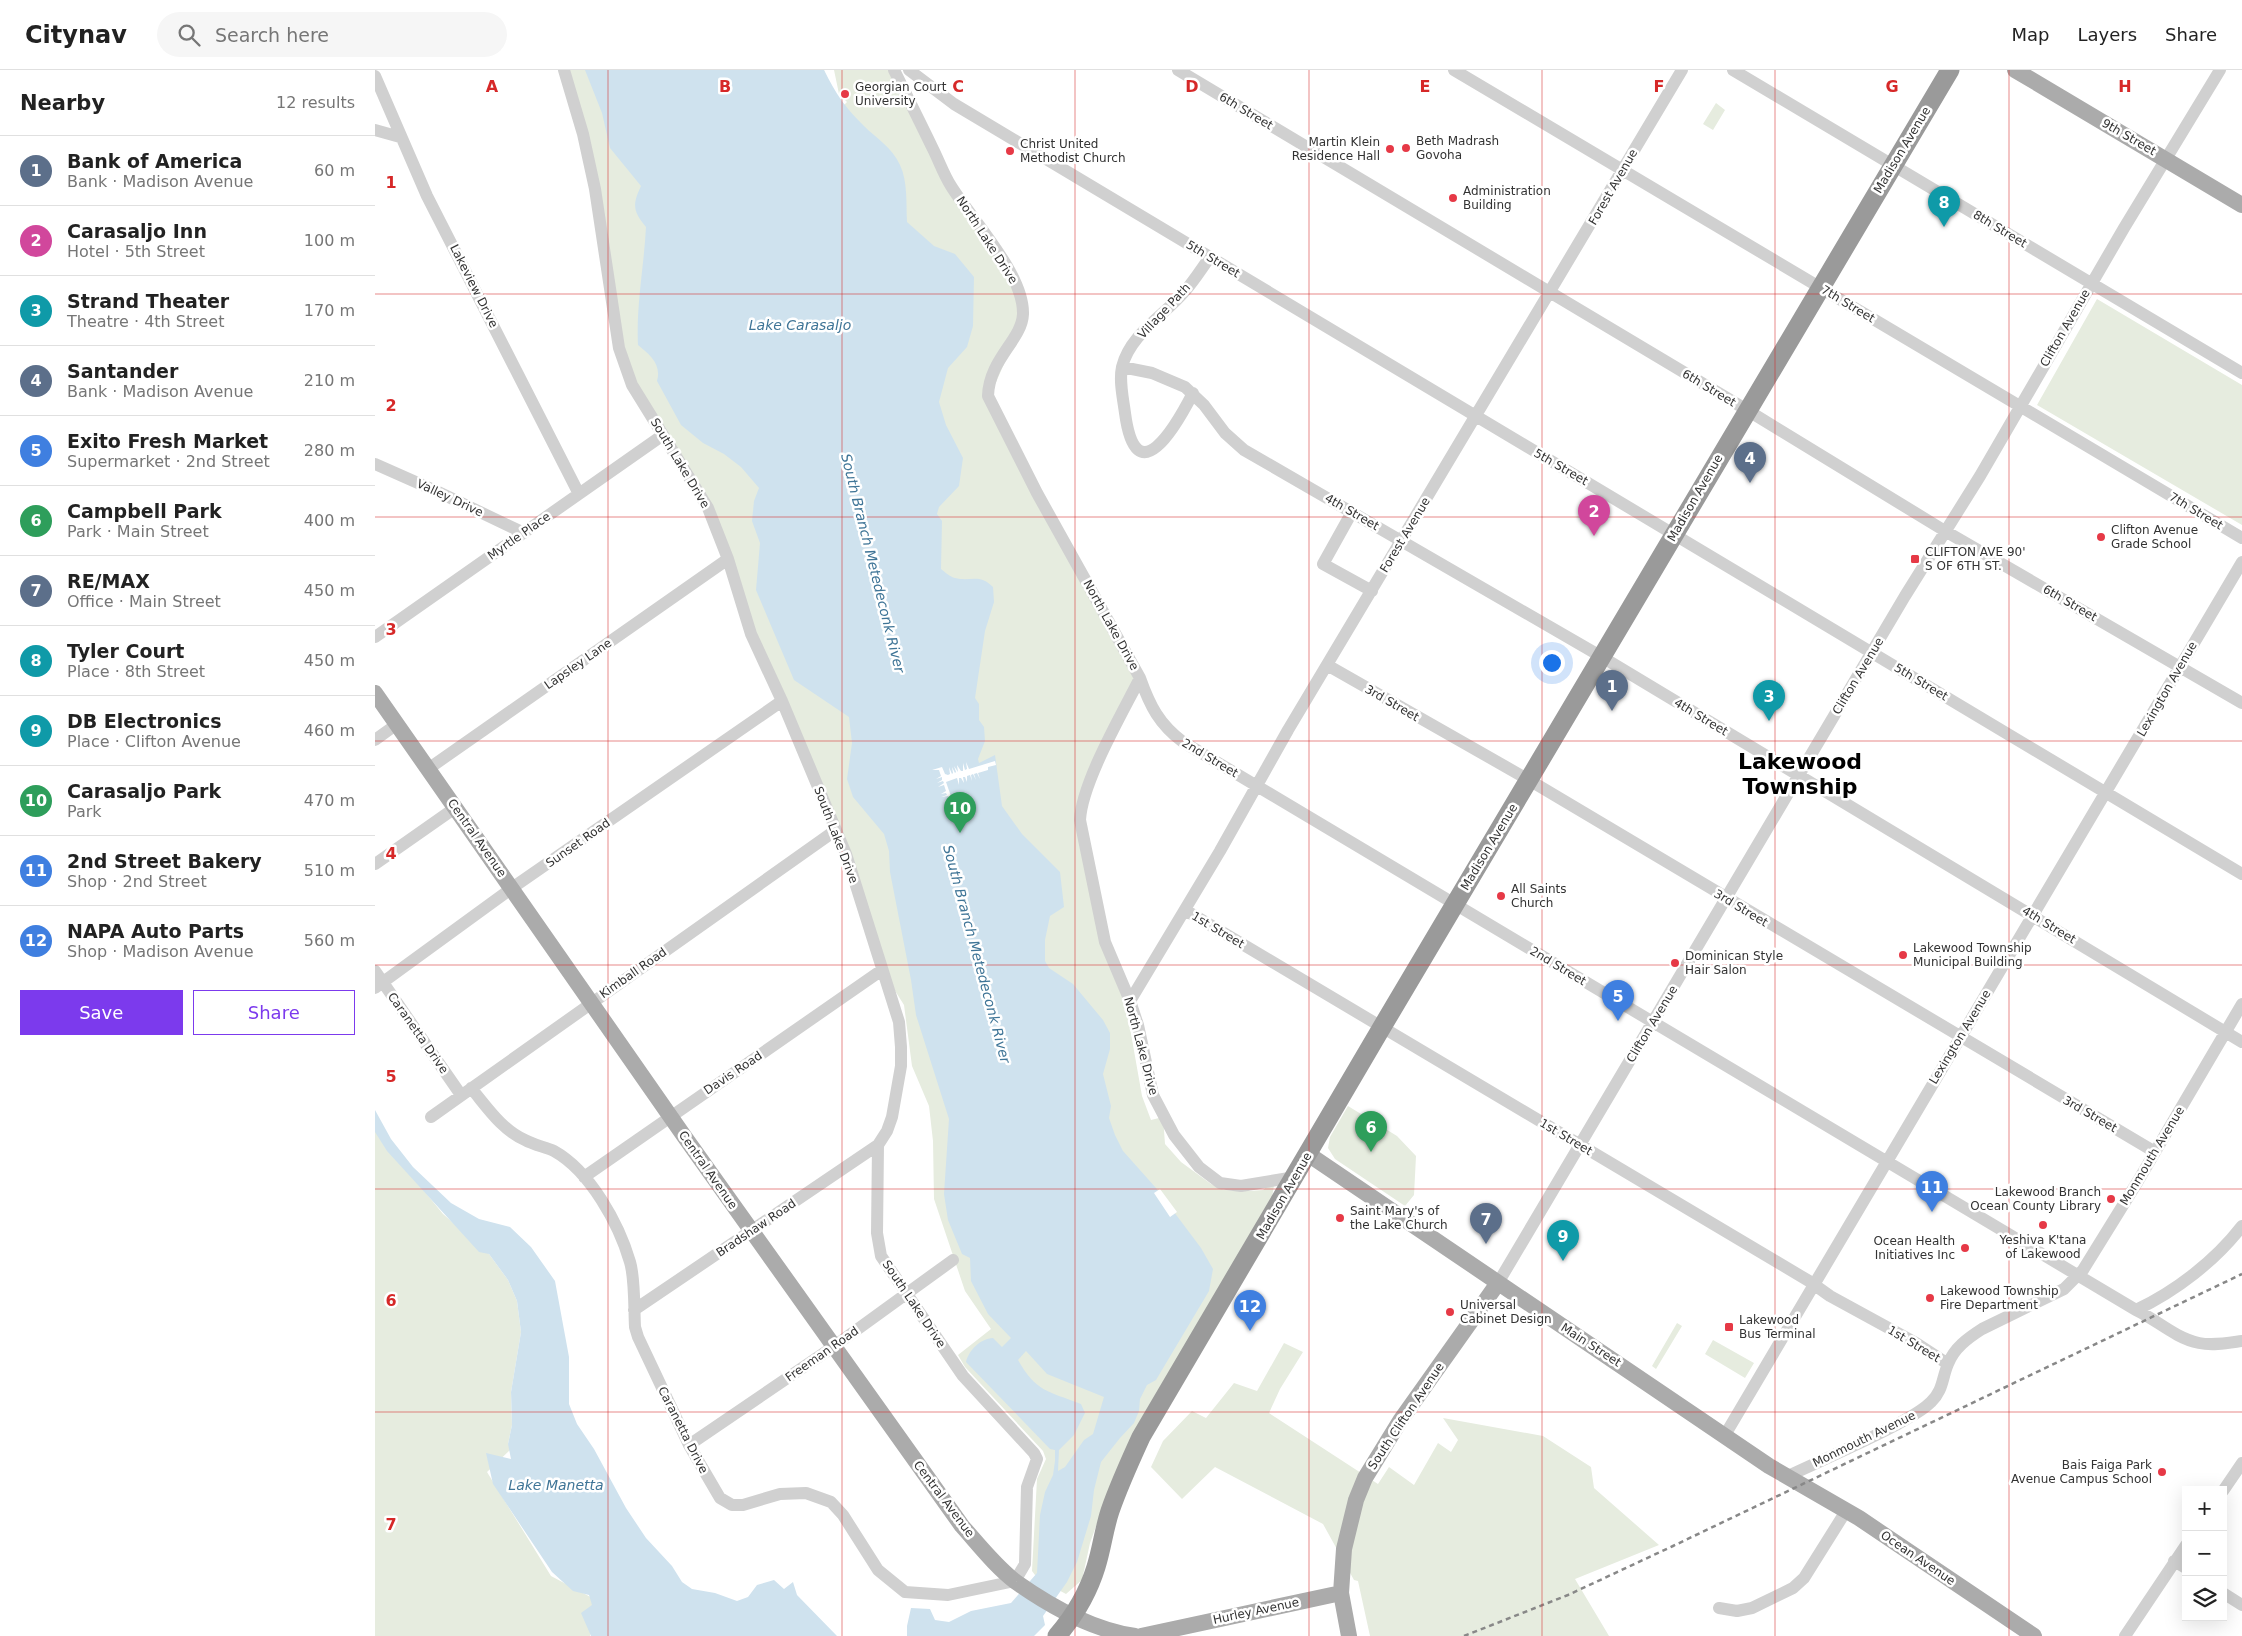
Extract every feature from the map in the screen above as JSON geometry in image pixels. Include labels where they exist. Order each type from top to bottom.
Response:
[{"type":"highway","name":"Madison Avenue","points":[[1057,1636],[1083,1600],[1096,1567],[1110,1513],[1141,1437],[1747,410],[1950,70]]},
{"type":"main road","name":"9th Street","points":[[2015,70],[2242,205]]},
{"type":"main road","name":"Central Avenue","points":[[375,693],[513,888],[670,1116],[962,1526],[1016,1582],[1071,1615]]},
{"type":"main road","name":"Main Street","points":[[1308,1154],[1785,1477],[1800,1485]]},
{"type":"main road","name":"South Clifton Avenue","points":[[1349,1636],[1341,1593],[1347,1536],[1356,1500],[1365,1478],[1400,1421],[1498,1283]]},
{"type":"main road","name":"Ocean Avenue","points":[[1800,1485],[1846,1511],[2034,1636]]},
{"type":"main road","name":"Hurley Avenue","points":[[1141,1636],[1341,1593]]},
{"type":"main road","points":[[1071,1615],[1119,1634],[1135,1636]]},
{"type":"street","name":"South Lake Drive","points":[[564,70],[583,134],[595,189],[619,348],[633,385],[708,508],[728,559],[751,634],[782,701],[846,854],[899,1022],[901,1066],[892,1117],[887,1131],[878,1144],[877,1233],[881,1256],[963,1376],[1034,1453],[1037,1459],[1027,1487],[1025,1564],[1016,1582]]},
{"type":"street","name":"North Lake Drive","points":[[894,70],[950,185],[997,252],[1016,283],[1022,300],[1023,316],[1016,333],[992,372],[988,384],[990,402],[1037,493],[1140,678],[1081,805],[1081,820],[1105,942],[1138,1025],[1153,1095],[1174,1136],[1199,1168],[1220,1183],[1241,1186],[1295,1177]]},
{"type":"street","name":"5th Street","points":[[909,70],[955,104],[2242,874]]},
{"type":"street","name":"6th Street","points":[[1178,70],[1747,410],[1945,531],[2242,703]]},
{"type":"street","name":"7th Street","points":[[1454,70],[2242,538]]},
{"type":"street","name":"Forest Avenue","points":[[1130,1001],[1327,665],[1681,70]]},
{"type":"street","name":"8th Street","points":[[1733,70],[1894,164],[2242,373]]},
{"type":"street","name":"Clifton Avenue","points":[[1498,1283],[1654,1023],[1799,774],[2220,70]]},
{"type":"street","name":"Lakeview Drive","points":[[375,76],[400,138],[427,196],[579,494]]},
{"type":"street","points":[[375,130],[400,138]]},
{"type":"street","name":"Village Path","points":[[1193,393],[1177,425],[1160,445],[1152,451],[1142,451],[1135,446],[1128,432],[1121,385],[1122,367],[1131,348],[1142,333],[1185,292],[1210,257]]},
{"type":"street","points":[[1122,367],[1152,373],[1185,386],[1193,393]]},
{"type":"street","name":"4th Street","points":[[1193,393],[1225,433],[1243,450],[1602,657],[2242,1042]]},
{"type":"street","name":"Myrtle Place","points":[[375,637],[663,435]]},
{"type":"street","name":"Valley Drive","points":[[375,464],[524,533]]},
{"type":"street","points":[[1352,512],[1323,564],[1372,591]]},
{"type":"street","name":"Lapsley Lane","points":[[428,769],[728,559]]},
{"type":"street","name":"Lexington Avenue","points":[[1725,1435],[2242,562]]},
{"type":"street","name":"3rd Street","points":[[1327,665],[1529,780],[1726,899],[2155,1152]]},
{"type":"street","name":"2nd Street","points":[[1140,678],[1148,701],[1166,729],[1183,742],[2079,1274],[2136,1310]]},
{"type":"street","name":"Sunset Road","points":[[379,985],[513,888],[782,701]]},
{"type":"street","points":[[375,740],[397,724]]},
{"type":"street","points":[[375,864],[455,808]]},
{"type":"street","name":"Kimball Road","points":[[431,1117],[836,830]]},
{"type":"street","name":"1st Street","points":[[1185,910],[1815,1284],[1830,1296],[1916,1343],[1947,1364]]},
{"type":"street","name":"Davis Road","points":[[584,1177],[882,970]]},
{"type":"street","name":"Caranetta Drive","points":[[375,971],[379,985],[466,1092],[511,1132],[525,1140],[554,1151],[584,1177],[613,1218],[631,1263],[638,1337],[689,1445],[720,1498],[732,1505],[743,1505],[762,1498],[806,1493],[831,1502],[843,1515],[878,1570],[905,1592],[948,1595],[1016,1582]]},
{"type":"street","name":"Monmouth Avenue","points":[[1785,1477],[1916,1414],[1931,1402],[1937,1394],[1943,1384],[1947,1364],[1958,1348],[1982,1329],[2064,1289],[2079,1274],[2155,1152],[2242,1004]]},
{"type":"street","name":"Bradshaw Road","points":[[634,1310],[878,1144]]},
{"type":"street","points":[[2136,1310],[2165,1295],[2210,1260],[2231,1240],[2242,1226]]},
{"type":"street","name":"Freeman Road","points":[[689,1445],[833,1346],[953,1260]]},
{"type":"street","points":[[2136,1310],[2178,1335],[2199,1343],[2218,1344],[2242,1341]]},
{"type":"street","points":[[2226,1486],[2241,1465]]},
{"type":"street","points":[[1719,1608],[1737,1611],[1752,1608],[1793,1588],[1804,1578],[1846,1511]]},
{"type":"street","points":[[2125,1636],[2182,1550]]},
{"type":"street","points":[[2174,1561],[2182,1566]]},
{"type":"street","points":[[2227,1596],[2242,1605]]},
{"type":"shaded area","name":"Lake Carasaljo","points":[[564,70],[824,70],[828,83],[844,105],[847,102],[839,94],[834,70],[894,70],[947,178],[1016,283],[1023,321],[989,398],[1140,678],[1081,805],[1104,938],[1130,1001],[1130,1028],[1142,1096],[1151,1120],[1163,1117],[1165,1144],[1181,1162],[1211,1184],[1224,1190],[1250,1191],[1263,1190],[1275,1180],[1271,1203],[1099,1518],[1090,1543],[1082,1580],[1066,1594],[1038,1579],[1032,1571],[1037,1479],[1046,1459],[1043,1451],[965,1367],[958,1355],[991,1329],[965,1291],[934,1199],[933,1141],[929,1106],[912,1066],[904,1005],[882,970],[846,854],[782,701],[708,508],[625,369],[595,189]]},
{"type":"shaded area","points":[[1716,103],[1725,110],[1713,130],[1703,124]]},
{"type":"shaded area","points":[[2097,299],[2242,385],[2242,525],[2037,405]]},
{"type":"shaded area","points":[[1348,1106],[1397,1136],[1416,1156],[1414,1195],[1405,1206],[1335,1159],[1328,1148],[1330,1137]]},
{"type":"shaded area","points":[[375,1131],[443,1214],[489,1254],[508,1280],[517,1301],[521,1332],[511,1392],[512,1425],[508,1444],[511,1449],[487,1472],[551,1576],[598,1601],[590,1636],[375,1636]]},
{"type":"shaded area","points":[[1677,1323],[1682,1326],[1656,1369],[1652,1366]]},
{"type":"shaded area","points":[[1713,1340],[1754,1363],[1745,1378],[1705,1354]]},
{"type":"shaded area","points":[[1284,1343],[1303,1352],[1280,1389],[1269,1413],[1378,1484],[1389,1467],[1414,1485],[1438,1443],[1451,1452],[1458,1440],[1443,1418],[1543,1436],[1591,1467],[1594,1488],[1659,1545],[1575,1579],[1609,1636],[1370,1636],[1358,1581],[1354,1580],[1323,1524],[1215,1467],[1182,1499],[1151,1467],[1163,1441],[1192,1411],[1206,1418],[1234,1383],[1257,1391]]},
{"type":"water","name":"Lake Carasaljo","points":[[585,70],[824,70],[846,106],[864,126],[889,148],[897,159],[903,172],[907,222],[934,246],[955,254],[974,277],[973,326],[967,347],[948,368],[939,402],[946,425],[963,458],[959,486],[939,507],[937,514],[942,521],[941,569],[953,577],[983,580],[993,587],[994,602],[985,631],[975,698],[979,704],[979,720],[984,727],[985,741],[978,759],[979,763],[995,755],[1002,806],[1022,834],[1060,872],[1064,907],[1050,916],[1045,940],[1045,961],[1049,968],[1073,984],[1103,1020],[1110,1033],[1110,1049],[1103,1074],[1111,1106],[1109,1118],[1115,1135],[1123,1151],[1156,1188],[1201,1248],[1213,1269],[1209,1291],[1156,1380],[1147,1385],[1140,1399],[1139,1411],[1134,1423],[1101,1462],[1094,1490],[1091,1516],[1077,1562],[1067,1582],[1043,1616],[1045,1625],[1034,1636],[907,1636],[911,1608],[930,1609],[935,1620],[949,1622],[971,1611],[1011,1603],[1037,1573],[1040,1515],[1045,1492],[1053,1475],[1055,1450],[1050,1449],[966,1362],[972,1349],[984,1340],[993,1338],[1002,1347],[1011,1338],[988,1314],[971,1281],[970,1258],[962,1254],[948,1220],[944,1194],[949,1119],[916,1015],[890,872],[889,851],[884,834],[853,797],[847,779],[852,743],[849,717],[794,680],[756,590],[760,543],[752,521],[754,501],[759,488],[741,467],[724,454],[703,443],[681,425],[657,381],[658,369],[656,365],[650,356],[638,345],[639,301],[646,227],[638,217],[635,208],[636,198],[641,186],[610,148],[602,113]],"holes":[[[1026,1351],[1047,1374],[1104,1397],[1093,1434],[1084,1440],[1065,1467],[1058,1471],[1059,1450],[1074,1435],[1085,1413],[1081,1404],[1051,1393],[1037,1385],[1018,1360]]]},
{"type":"water","name":"Lake Manetta","points":[[375,1110],[391,1139],[413,1167],[451,1203],[479,1219],[510,1227],[531,1247],[555,1281],[569,1357],[569,1404],[577,1424],[594,1449],[626,1508],[646,1538],[672,1566],[682,1582],[692,1589],[715,1593],[737,1601],[748,1597],[757,1585],[774,1580],[784,1589],[793,1582],[797,1595],[837,1636],[591,1636],[581,1613],[592,1605],[589,1595],[573,1591],[552,1572],[493,1484],[486,1453],[511,1459],[508,1444],[512,1425],[511,1392],[521,1332],[517,1301],[508,1280],[489,1254],[479,1252],[387,1151],[375,1132]]},
{"type":"pier","points":[[995,761],[996,765],[978,773],[980,779],[977,773],[974,774],[976,780],[973,774],[971,775],[972,781],[970,775],[967,776],[967,782],[965,777],[963,777],[964,783],[959,778],[959,785],[957,778],[946,782],[954,805],[951,806],[949,800],[943,802],[949,799],[948,796],[941,797],[947,795],[946,793],[941,794],[946,791],[944,785],[938,787],[944,783],[943,781],[937,783],[942,780],[942,777],[936,779],[941,776],[939,770],[932,770],[942,767],[945,774],[948,775],[950,774],[949,767],[952,774],[952,767],[956,772],[954,766],[958,772],[957,765],[963,771],[963,763],[965,770],[967,769],[966,762],[969,769]]},
{"type":"pier","points":[[1160,1189],[1177,1212],[1170,1217],[1154,1193]]},
{"type":"railway","points":[[1464,1636],[1568,1595],[2242,1274]]},
{"type":"place","name":"Georgian Court University","points":[[845,94]]},
{"type":"place","name":"Beth Madrash Govoha","points":[[1406,148]]},
{"type":"place","name":"Martin Klein Residence Hall","points":[[1390,149]]},
{"type":"place","name":"Christ United Methodist Church","points":[[1010,151]]},
{"type":"place","name":"Administration Building","points":[[1453,198]]},
{"type":"place","name":"Tyler Court","points":[[1944,227]]},
{"type":"place","name":"Santander","points":[[1750,483]]},
{"type":"place","name":"Carasaljo Inn","points":[[1594,536]]},
{"type":"place","name":"Clifton Avenue Grade School","points":[[2101,537]]},
{"type":"place","name":"CLIFTON AVE 90' S OF 6TH ST.","points":[[1915,559]]},
{"type":"place","name":"Bank of America","points":[[1612,711]]},
{"type":"place","name":"Strand Theater","points":[[1769,721]]},
{"type":"place","name":"Carasaljo Park","points":[[960,833]]},
{"type":"place","name":"All Saints Church","points":[[1501,896]]},
{"type":"place","name":"Lakewood Township Municipal Building","points":[[1903,955]]},
{"type":"place","name":"Dominican Style Hair Salon","points":[[1675,963]]},
{"type":"place","name":"Exito Fresh Market","points":[[1618,1021]]},
{"type":"place","name":"Campbell Park","points":[[1371,1152]]},
{"type":"place","name":"Lakewood Branch Ocean County Library","points":[[2111,1199]]},
{"type":"place","name":"2nd Street Bakery","points":[[1932,1212]]},
{"type":"place","name":"Saint Mary's of the Lake Church","points":[[1340,1218]]},
{"type":"place","name":"Yeshiva K'tana of Lakewood","points":[[2043,1225]]},
{"type":"place","name":"RE/MAX","points":[[1486,1244]]},
{"type":"place","name":"Ocean Health Initiatives Inc","points":[[1965,1248]]},
{"type":"place","name":"DB Electronics","points":[[1563,1261]]},
{"type":"place","name":"Lakewood Township Fire Department","points":[[1930,1298]]},
{"type":"place","name":"Universal Cabinet Design","points":[[1450,1312]]},
{"type":"place","name":"Lakewood Bus Terminal","points":[[1729,1327]]},
{"type":"place","name":"NAPA Auto Parts","points":[[1250,1331]]},
{"type":"place","name":"Bais Faiga Park Avenue Campus School","points":[[2162,1472]]},
{"type":"district","name":"Lakewood Township","points":[[1800,774]]},
{"type":"water label","name":"South Branch Metedeconk River","points":[[873,563]]},
{"type":"water label","name":"South Branch Metedeconk River","points":[[977,954]]}]
